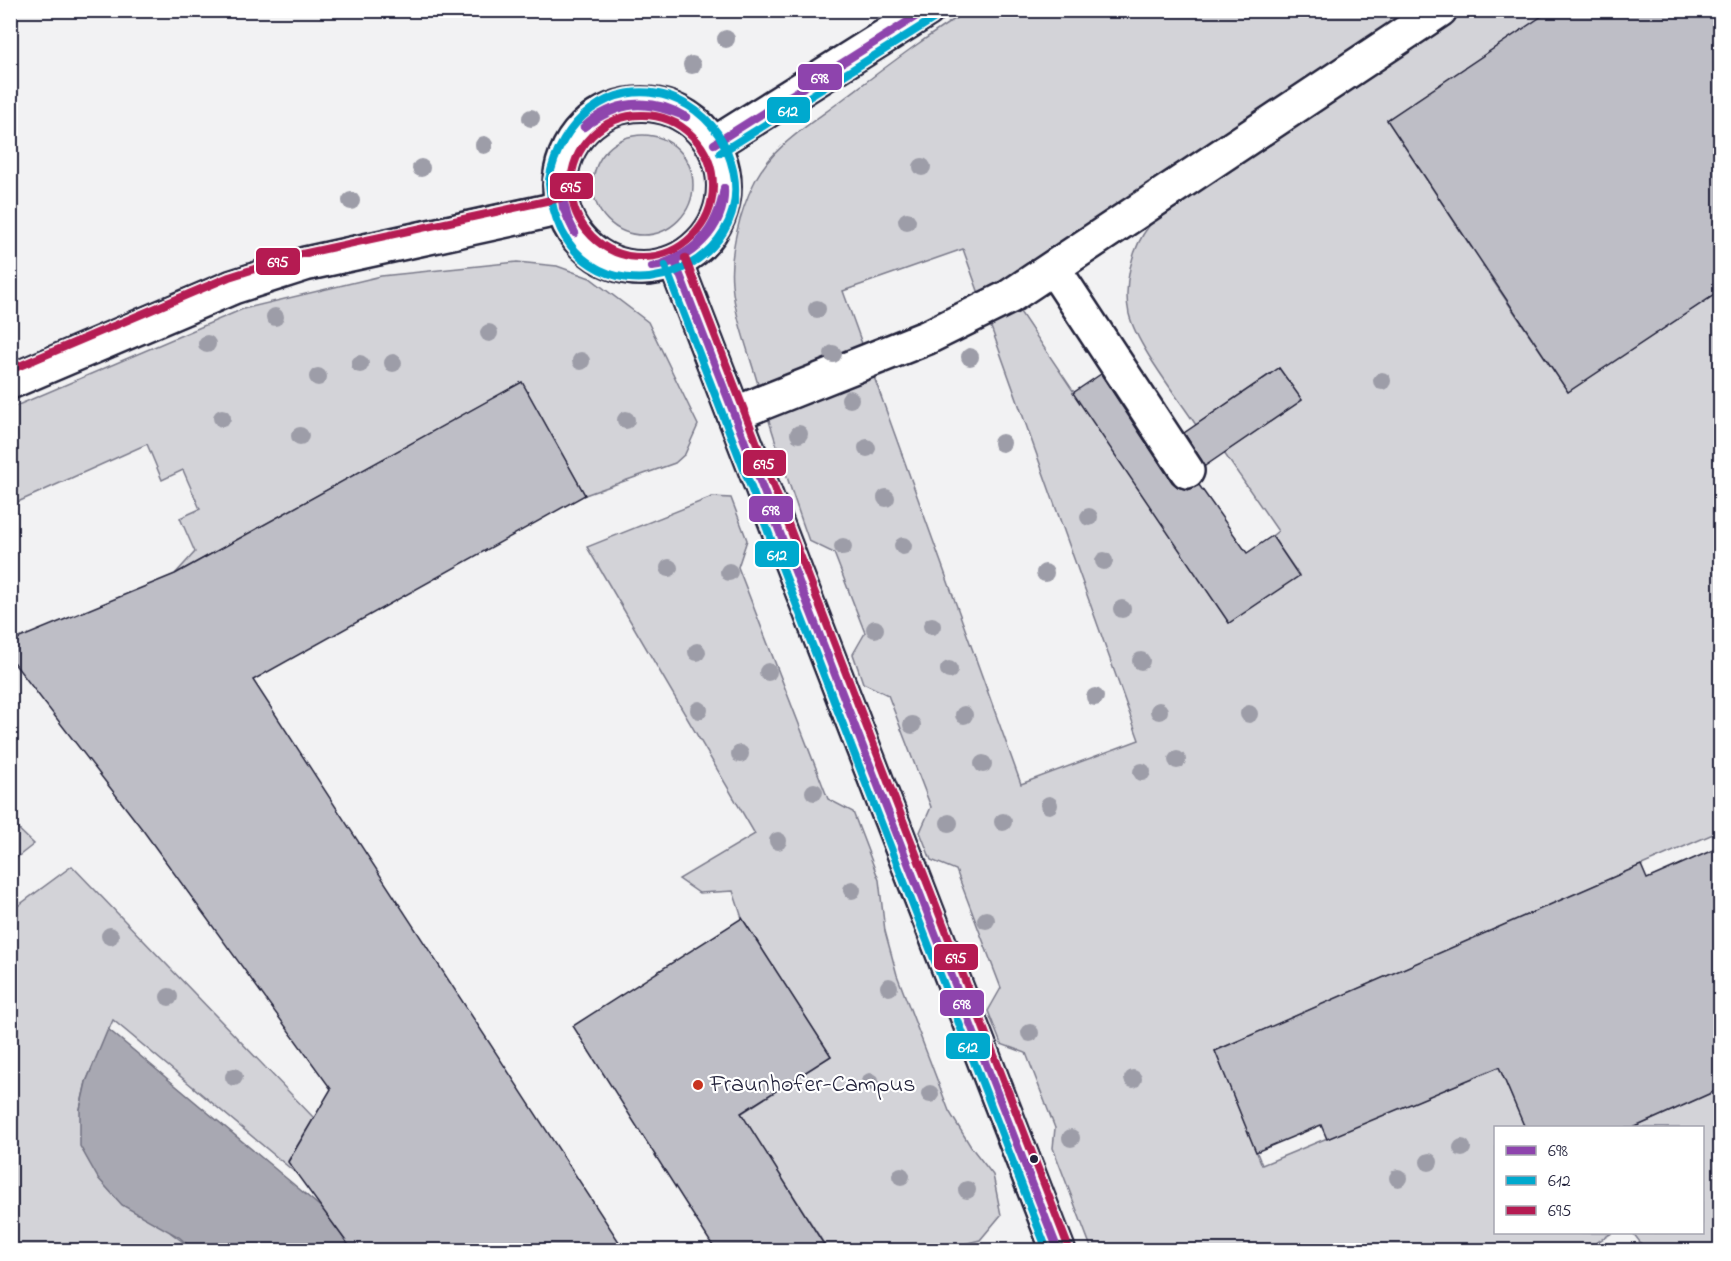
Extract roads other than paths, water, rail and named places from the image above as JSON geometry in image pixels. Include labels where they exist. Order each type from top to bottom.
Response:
[{"type":"street","points":[[714,144],[927,10]]},
{"type":"street","points":[[734,414],[928,337],[1009,297],[1440,10]]},
{"type":"street","points":[[649,103],[674,109],[697,124],[714,144],[725,179],[720,214],[711,232],[697,247],[675,262],[642,268],[623,266],[605,260],[589,250],[567,223],[562,208],[559,182],[565,155],[578,133],[598,115],[622,105],[649,103]]},
{"type":"street","points":[[10,382],[244,284],[305,264],[562,208]]},
{"type":"street","points":[[675,262],[1050,1249]]},
{"type":"street","points":[[1054,269],[1187,471]]},
{"type":"place","name":"Fraunhofer-Campus","points":[[698,1085]]}]
